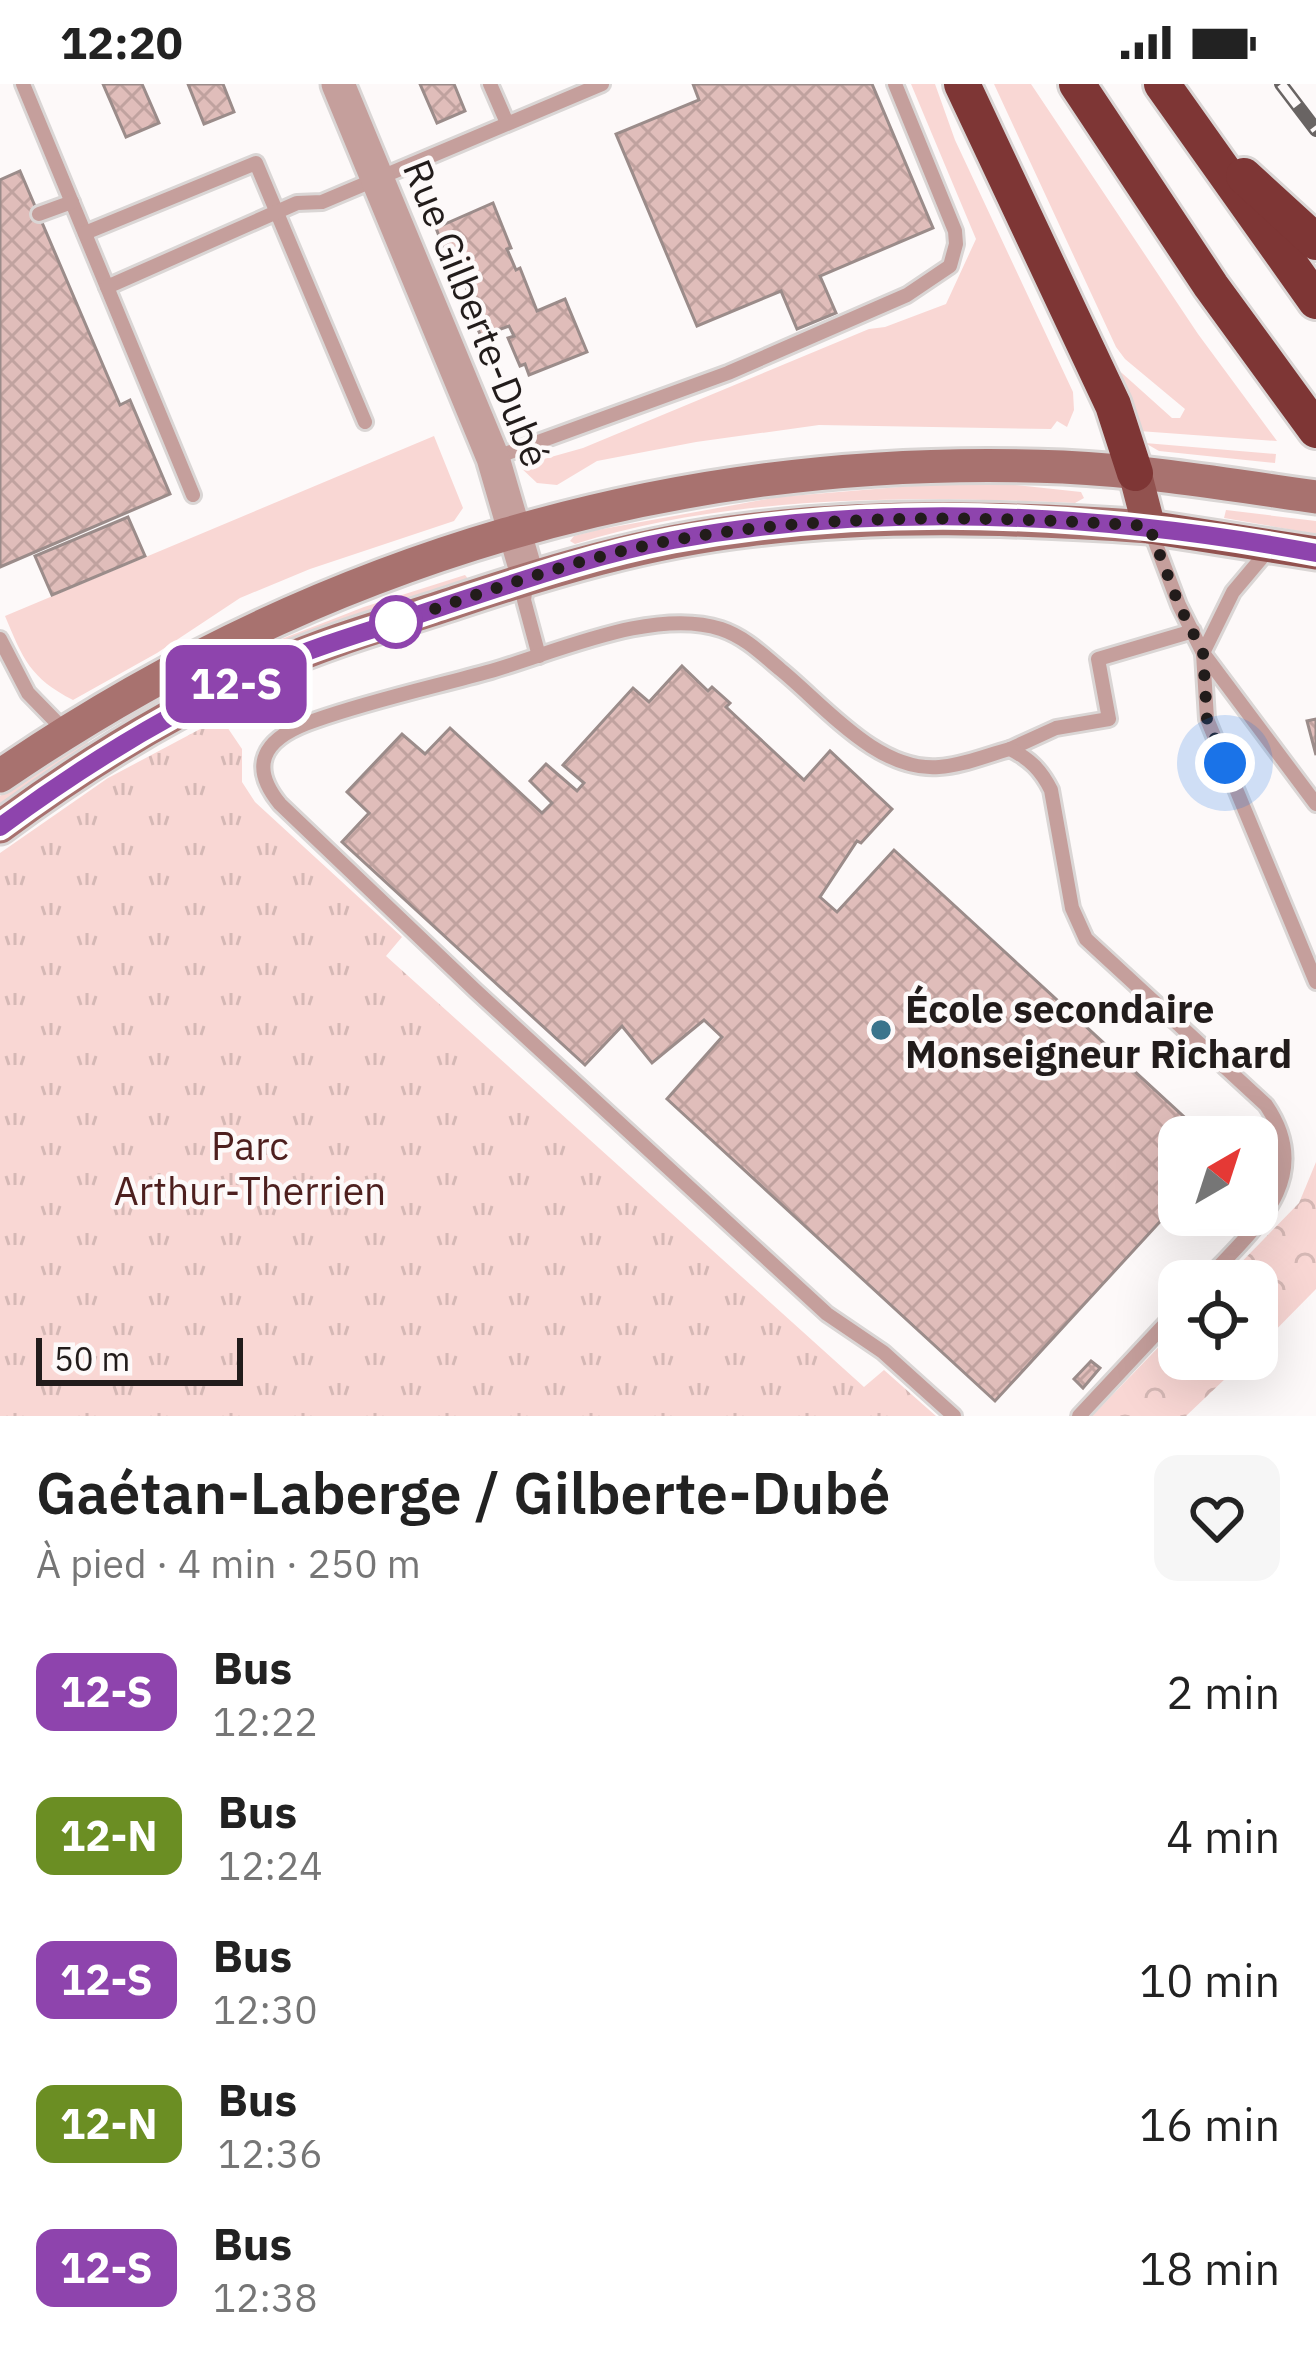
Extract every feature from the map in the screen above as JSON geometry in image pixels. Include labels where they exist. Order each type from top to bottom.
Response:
[{"type":"highway","points":[[962,84],[1113,405],[1135,473]]},
{"type":"highway","points":[[1077,84],[1211,286],[1314,428]]},
{"type":"highway","points":[[1162,84],[1316,301]]},
{"type":"highway","points":[[1192,129],[1316,242]]},
{"type":"main road","points":[[0,776],[66,732],[277,617],[515,532],[677,491],[849,469],[1011,466],[1135,473],[1316,497]]},
{"type":"main road","points":[[1135,473],[1149,526]]},
{"type":"main road","points":[[0,827],[116,748],[276,664],[528,578],[674,540],[800,525],[966,518],[1149,526],[1316,553]]},
{"type":"main road","points":[[96,715],[116,748]]},
{"type":"street","name":"Rue Gilberte-Dubé","points":[[338,84],[493,458],[528,578]]},
{"type":"lane","points":[[23,84],[193,495]]},
{"type":"lane","points":[[490,84],[507,123]]},
{"type":"lane","points":[[107,287],[297,202],[322,202],[572,90],[602,84]]},
{"type":"lane","points":[[493,458],[728,373],[873,311],[942,274],[954,255],[955,231],[895,84]]},
{"type":"lane","points":[[85,233],[256,163],[365,422]]},
{"type":"lane","points":[[39,214],[72,202]]},
{"type":"lane","points":[[1149,526],[1203,653],[1316,804]]},
{"type":"lane","points":[[1273,545],[1238,585],[1203,653],[1207,719],[1316,982]]},
{"type":"lane","points":[[528,578],[524,600],[538,656]]},
{"type":"lane","points":[[954,1416],[884,1352],[827,1314],[476,991],[268,789],[262,770],[265,754],[275,740],[295,728],[641,628],[694,623],[746,640],[878,751],[914,767],[943,767],[1010,748],[1056,728],[1109,718],[1098,659],[1192,631]]},
{"type":"lane","points":[[0,639],[28,693],[66,732]]},
{"type":"lane","points":[[1010,748],[1042,772],[1052,790],[1072,908],[1086,939],[1266,1105],[1282,1122],[1294,1148],[1287,1190],[1224,1260]]},
{"type":"lane","points":[[1079,1416],[1158,1331]]},
{"type":"green space","points":[[911,84],[935,84],[955,140],[1073,392],[1074,410],[1067,427],[1057,421],[1051,429],[819,425],[597,461],[557,485],[537,483],[519,466],[583,448],[869,329],[946,304],[976,239]]},
{"type":"green space","points":[[994,84],[1031,84],[1198,334],[1277,441],[1139,431],[1113,365],[1172,418],[1180,418],[1185,409],[1116,347]]},
{"type":"green space","points":[[434,436],[463,508],[454,521],[240,598],[157,653],[73,700],[47,684],[23,656],[5,616]]},
{"type":"green space","points":[[1145,443],[1276,454],[1275,463],[1159,451]]},
{"type":"green space","points":[[948,483],[1081,492],[1084,498],[1075,503],[950,499],[760,507],[635,528],[575,544],[570,541],[597,530],[778,497]]},
{"type":"green space","points":[[1226,510],[1316,521],[1316,534],[1224,518]]},
{"type":"green space","points":[[465,575],[469,580],[124,726],[121,720],[243,654],[364,607]]},
{"type":"green space","name":"Parc Arthur-Therrien","points":[[221,718],[242,749],[242,782],[255,802],[402,937],[386,956],[864,1387],[884,1370],[936,1416],[0,1416],[0,853],[108,778]]},
{"type":"green space","points":[[86,739],[90,747],[0,807],[0,796]]},
{"type":"green space","points":[[1316,1162],[1316,1289],[1278,1328],[1278,1260],[1243,1260],[1267,1236],[1278,1236],[1278,1225],[1299,1203]]},
{"type":"green space","points":[[1158,1348],[1158,1380],[1224,1380],[1186,1416],[1092,1416]]},
{"type":"building","points":[[103,84],[142,84],[159,123],[126,137]]},
{"type":"building","points":[[188,84],[223,84],[234,112],[204,124]]},
{"type":"building","points":[[420,84],[454,84],[465,111],[437,123]]},
{"type":"building","points":[[693,84],[872,84],[933,228],[820,276],[836,313],[797,329],[781,291],[697,326],[616,134],[699,100]]},
{"type":"building","points":[[20,171],[120,405],[130,400],[170,494],[0,567],[0,180]]},
{"type":"building","points":[[493,203],[511,248],[507,249],[537,311],[565,299],[587,352],[529,375],[508,338],[514,336],[509,326],[481,336],[462,294],[468,292],[458,269],[452,271],[436,228]]},
{"type":"building","points":[[128,517],[145,556],[52,595],[35,556]]},
{"type":"building","points":[[682,666],[708,691],[712,687],[730,703],[726,707],[804,780],[830,751],[892,809],[861,843],[857,841],[820,897],[837,912],[894,850],[1183,1116],[1158,1116],[1158,1224],[995,1401],[667,1099],[722,1037],[704,1020],[652,1063],[622,1026],[585,1065],[342,842],[369,813],[347,792],[402,734],[425,754],[450,728],[542,813],[552,803],[530,781],[546,764],[577,791],[584,783],[563,765],[633,688],[649,702]]},
{"type":"building","points":[[1316,719],[1316,755],[1307,721]]},
{"type":"building","points":[[1091,1361],[1100,1368],[1083,1388],[1074,1379]]},
{"type":"railway","points":[[1281,84],[1316,130]]},
{"type":"bus line","name":"12-S","points":[[0,827],[116,748],[276,664],[621,551],[753,529],[922,518],[1149,526],[1316,553]]},
{"type":"place","name":"École secondaire Monseigneur Richard","points":[[881,1030]]},
{"type":"route","points":[[396,622],[385,626],[621,551],[753,529],[922,518],[1149,526],[1179,605],[1201,646],[1207,719],[1225,763]]}]
